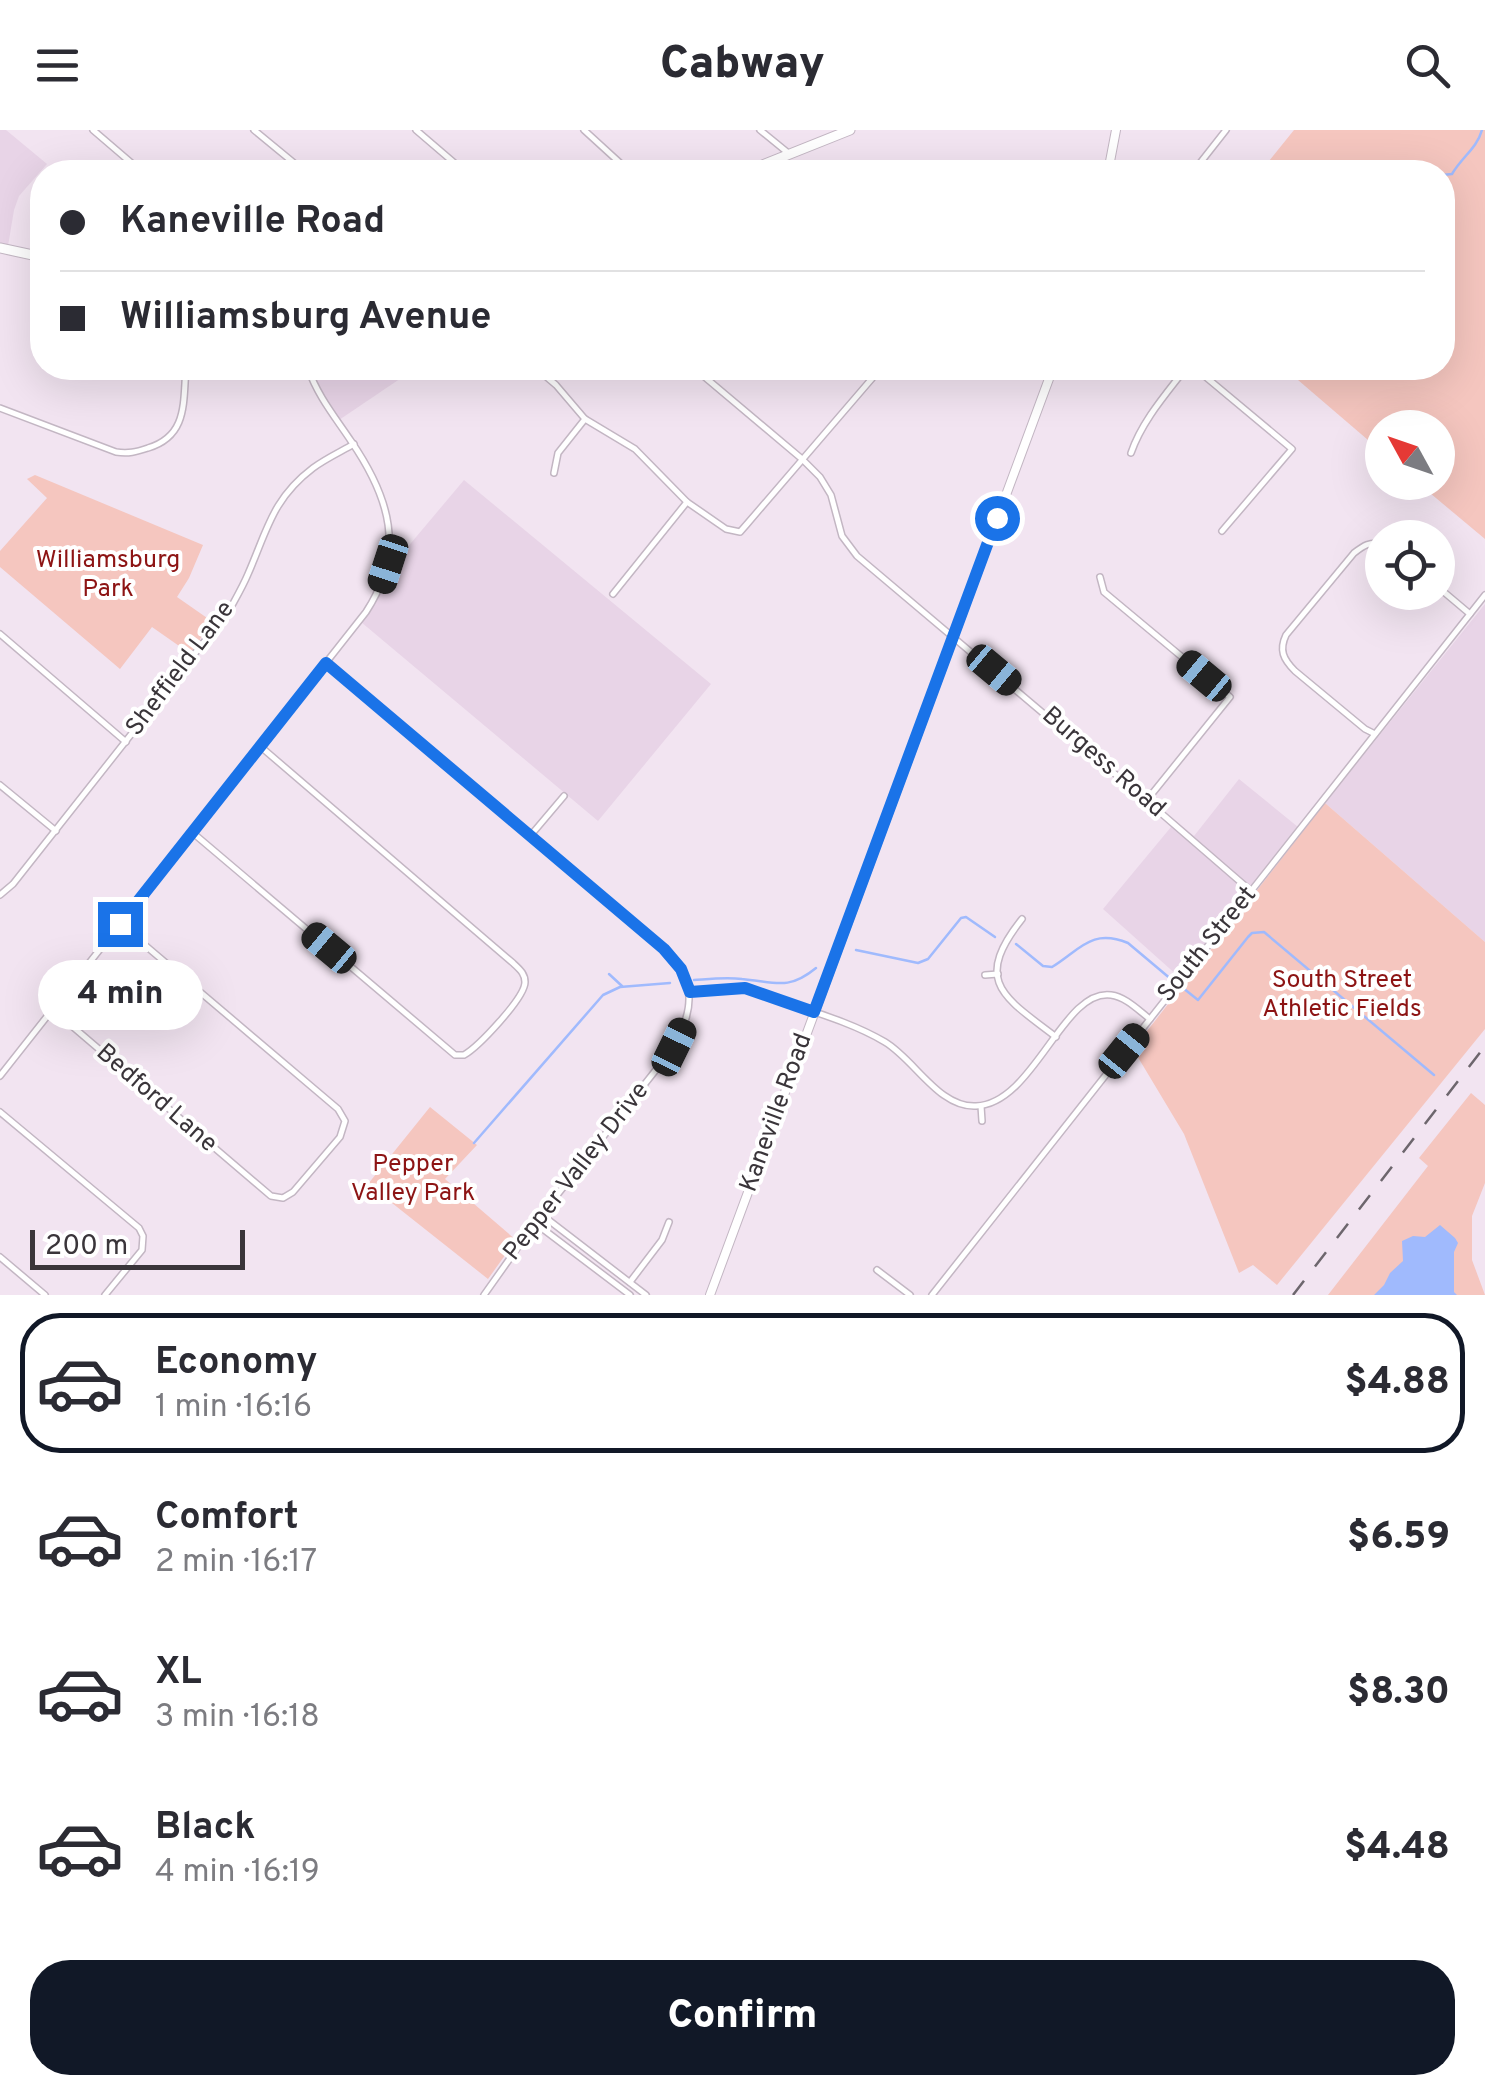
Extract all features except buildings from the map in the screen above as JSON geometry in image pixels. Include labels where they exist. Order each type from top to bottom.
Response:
[{"type":"main road","points":[[776,160],[850,130]]},
{"type":"main road","points":[[1110,160],[1116,130]]},
{"type":"main road","points":[[0,248],[30,254]]},
{"type":"main road","name":"Kaneville Road","points":[[710,1295],[1049,380]]},
{"type":"street","points":[[93,130],[128,160]]},
{"type":"street","points":[[254,130],[290,160]]},
{"type":"street","points":[[416,130],[450,160]]},
{"type":"street","points":[[584,130],[617,160]]},
{"type":"street","points":[[760,130],[790,154]]},
{"type":"street","points":[[1202,160],[1226,130]]},
{"type":"street","points":[[0,408],[130,454],[159,445],[172,434],[184,406],[185,380]]},
{"type":"street","points":[[0,1076],[261,747],[372,604],[382,585],[390,542],[382,500],[354,444],[320,398],[313,380]]},
{"type":"street","points":[[550,380],[585,419],[635,449],[687,502],[726,529],[740,532],[871,380]]},
{"type":"street","name":"Burgess Road","points":[[708,380],[802,459],[826,486],[842,536],[852,551],[1251,892]]},
{"type":"street","points":[[1130,453],[1136,438],[1177,380]]},
{"type":"street","points":[[1209,380],[1292,449],[1222,532]]},
{"type":"street","points":[[554,473],[558,453],[585,419]]},
{"type":"street","name":"Sheffield Lane","points":[[0,895],[56,831],[230,609],[267,525],[291,488],[316,466],[354,444]]},
{"type":"street","points":[[613,594],[687,502]]},
{"type":"street","points":[[1365,544],[1286,635],[1282,645],[1286,663],[1294,671],[1375,734]]},
{"type":"street","points":[[1100,576],[1104,592],[1230,698],[1147,800]]},
{"type":"street","name":"South Street","points":[[932,1295],[1485,595]]},
{"type":"street","points":[[1455,601],[1470,614]]},
{"type":"street","points":[[0,634],[126,742]]},
{"type":"street","points":[[326,663],[664,949],[681,969],[690,992],[745,988],[860,1029],[908,1059],[947,1098],[981,1106],[1011,1092],[1083,1004],[1098,995],[1120,997],[1150,1019]]},
{"type":"street","points":[[193,833],[455,1054],[464,1056],[470,1052],[523,992],[523,972],[261,747]]},
{"type":"street","points":[[0,784],[56,831]]},
{"type":"street","points":[[531,835],[564,796]]},
{"type":"street","points":[[1022,919],[1003,944],[997,963],[1000,986],[1010,1001],[1056,1037]]},
{"type":"street","name":"Bedford Lane","points":[[52,1009],[261,1188],[278,1198],[288,1196],[340,1137],[345,1121],[331,1102],[120,924]]},
{"type":"street","points":[[985,975],[998,974]]},
{"type":"street","name":"Pepper Valley Drive","points":[[484,1295],[535,1223],[674,1047],[684,1026],[690,992]]},
{"type":"street","points":[[981,1106],[982,1122]]},
{"type":"street","points":[[0,1112],[139,1228],[142,1250],[104,1295]]},
{"type":"street","points":[[542,1215],[646,1295]]},
{"type":"street","points":[[623,1290],[662,1240],[669,1222]]},
{"type":"street","points":[[535,1223],[630,1295]]},
{"type":"street","points":[[0,1256],[45,1295]]},
{"type":"street","points":[[877,1270],[910,1295]]},
{"type":"shaded area","points":[[0,130],[6,130],[42,160],[30,160],[30,183],[14,210],[8,246],[0,244]]},
{"type":"shaded area","points":[[316,380],[398,380],[339,420]]},
{"type":"shaded area","points":[[464,480],[711,684],[598,821],[361,622],[381,592],[390,568]]},
{"type":"shaded area","points":[[1485,604],[1485,942],[1325,803]]},
{"type":"shaded area","points":[[1239,779],[1298,827],[1179,977],[1103,909],[1176,821],[1194,836]]},
{"type":"green space","points":[[1294,130],[1485,130],[1485,539],[1438,500],[1455,500],[1455,410],[1365,410],[1365,437],[1298,380],[1455,380],[1455,160],[1270,160]]},
{"type":"green space","name":"Williamsburg Park","points":[[35,475],[203,545],[177,597],[210,620],[192,655],[152,627],[120,669],[0,567],[0,551],[47,498],[27,479]]},
{"type":"green space","name":"South Street Athletic Fields","points":[[1325,803],[1485,942],[1485,1029],[1277,1285],[1253,1265],[1239,1273],[1184,1134],[1133,1049]]},
{"type":"green space","points":[[1471,1093],[1485,1105],[1485,1183],[1472,1216],[1472,1260],[1485,1295],[1328,1295],[1428,1166],[1419,1158]]},
{"type":"green space","name":"Pepper Valley Park","points":[[430,1107],[477,1145],[445,1179],[516,1240],[488,1279],[368,1184]]},
{"type":"water","points":[[1440,1225],[1458,1243],[1454,1252],[1457,1295],[1374,1295],[1403,1261],[1402,1241],[1413,1236],[1425,1237]]},
{"type":"waterway","points":[[1455,170],[1482,130]]},
{"type":"waterway","points":[[856,950],[918,963],[928,959],[961,918],[966,917],[995,937]]},
{"type":"waterway","points":[[1183,988],[1198,1000],[1248,937],[1264,932],[1434,1075]]},
{"type":"waterway","points":[[1016,944],[1043,966],[1052,967],[1087,943],[1115,939],[1128,943],[1172,980]]},
{"type":"waterway","points":[[694,980],[730,978],[781,983],[797,980],[816,968]]},
{"type":"waterway","points":[[609,974],[622,986]]},
{"type":"waterway","points":[[474,1143],[603,995],[620,987],[670,983]]},
{"type":"railway","points":[[1293,1295],[1485,1046]]},
{"type":"route","points":[[120,924],[326,663],[664,949],[681,969],[690,992],[745,988],[814,1012],[997,518]]}]
